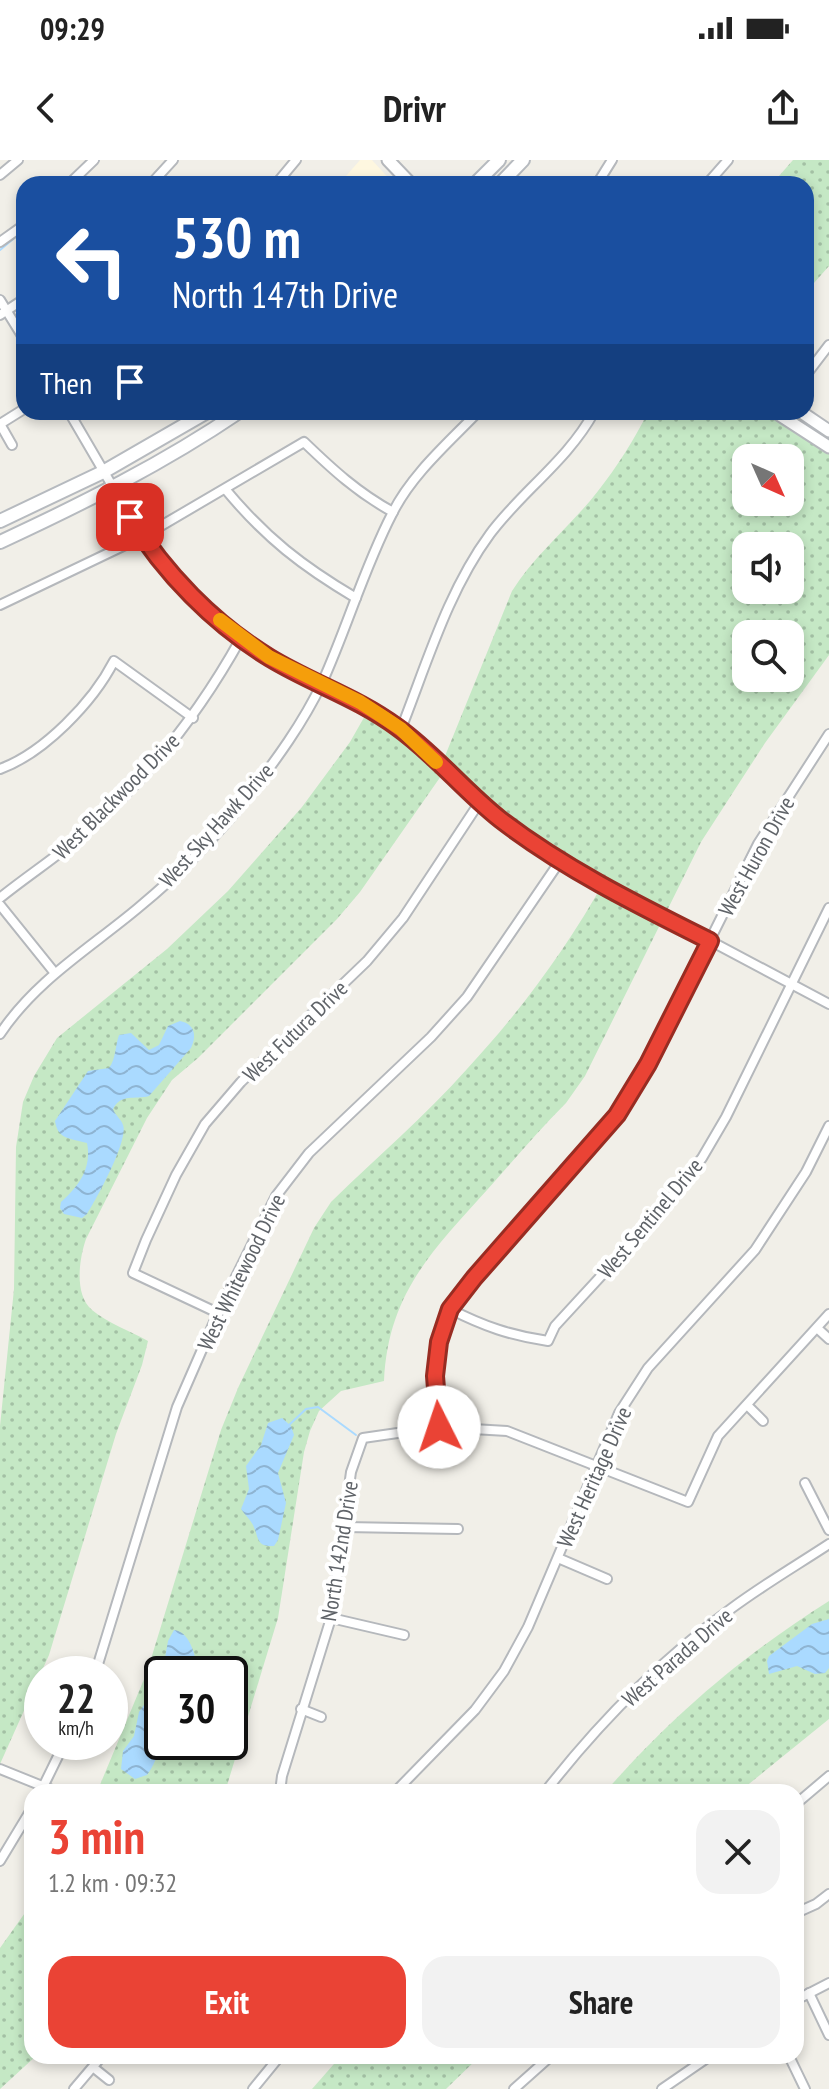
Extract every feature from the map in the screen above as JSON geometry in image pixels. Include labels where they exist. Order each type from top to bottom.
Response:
[{"type":"main road","points":[[483,176],[499,160]]},
{"type":"main road","points":[[508,176],[523,160]]},
{"type":"main road","points":[[0,542],[107,479],[195,420]]},
{"type":"main road","points":[[0,521],[178,451],[226,420]]},
{"type":"street","points":[[0,175],[18,160]]},
{"type":"street","points":[[77,176],[94,160]]},
{"type":"street","points":[[158,176],[173,160]]},
{"type":"street","points":[[283,176],[296,160]]},
{"type":"street","points":[[388,160],[403,176]]},
{"type":"street","points":[[714,176],[728,160]]},
{"type":"street","points":[[0,300],[3,313],[16,329]]},
{"type":"street","points":[[814,365],[829,345]]},
{"type":"street","points":[[74,420],[142,537],[198,603],[241,638],[269,657],[360,702],[401,729],[479,803],[560,861],[829,1004]]},
{"type":"street","name":"West Sky Hawk Drive","points":[[0,1034],[15,1012],[54,972],[141,906],[247,798],[282,751],[321,684],[393,512],[423,469],[470,420]]},
{"type":"street","points":[[401,729],[446,612],[470,564],[492,531],[555,465],[588,420]]},
{"type":"street","points":[[788,420],[829,447]]},
{"type":"street","points":[[0,424],[12,445]]},
{"type":"street","points":[[0,605],[142,537],[304,442],[342,479],[393,512]]},
{"type":"street","points":[[226,490],[283,550],[356,598]]},
{"type":"street","name":"West Blackwood Drive","points":[[0,898],[85,832],[148,770],[193,718],[241,638]]},
{"type":"street","points":[[0,769],[14,764],[43,745],[105,679],[114,661],[193,718]]},
{"type":"street","name":"West Huron Drive","points":[[439,1427],[435,1376],[439,1342],[450,1309],[617,1115],[648,1064],[758,844],[829,734]]},
{"type":"street","name":"West Futura Drive","points":[[218,1313],[133,1273],[176,1175],[205,1124],[241,1082],[367,961],[403,918],[479,803]]},
{"type":"street","name":"West Whitewood Drive","points":[[101,1656],[177,1407],[218,1313],[276,1196],[309,1153],[431,1037],[467,997],[560,861]]},
{"type":"street","points":[[0,905],[54,972]]},
{"type":"street","name":"West Sentinel Drive","points":[[450,1309],[487,1328],[515,1337],[548,1341],[555,1326],[659,1213],[702,1158],[726,1117],[829,908]]},
{"type":"street","name":"West Heritage Drive","points":[[403,1784],[491,1691],[522,1638],[619,1413],[648,1368],[755,1250],[793,1194],[829,1126]]},
{"type":"street","points":[[439,1427],[507,1431],[688,1502],[718,1436],[829,1314]]},
{"type":"street","points":[[817,1328],[829,1339]]},
{"type":"street","points":[[747,1405],[763,1421]]},
{"type":"street","name":"North 142nd Drive","points":[[281,1784],[301,1709],[331,1618],[351,1472],[363,1438],[439,1427]]},
{"type":"street","points":[[805,1483],[829,1530]]},
{"type":"street","points":[[345,1527],[458,1529]]},
{"type":"street","name":"West Parada Drive","points":[[552,1784],[601,1725],[678,1652],[731,1608],[829,1544]]},
{"type":"street","points":[[558,1558],[607,1579]]},
{"type":"street","points":[[331,1618],[404,1635]]},
{"type":"street","points":[[301,1709],[321,1717]]},
{"type":"street","points":[[45,1784],[56,1760]]},
{"type":"street","points":[[0,1769],[30,1784]]},
{"type":"street","points":[[804,1797],[829,1776]]},
{"type":"street","points":[[0,1861],[24,1821]]},
{"type":"street","points":[[804,1909],[829,1894]]},
{"type":"street","points":[[804,1996],[829,1983]]},
{"type":"street","points":[[809,1993],[829,2035]]},
{"type":"street","points":[[74,2089],[97,2064]]},
{"type":"street","points":[[253,2089],[273,2064]]},
{"type":"street","points":[[516,2088],[542,2064]]},
{"type":"street","points":[[662,2089],[698,2064]]},
{"type":"street","points":[[793,2064],[805,2089]]},
{"type":"street","points":[[94,2068],[109,2080]]},
{"type":"shaded area","points":[[360,160],[372,160],[387,176],[346,176]]},
{"type":"green space","points":[[793,160],[829,160],[829,266],[814,283],[814,176],[779,176]]},
{"type":"green space","points":[[643,420],[775,420],[820,449],[829,434],[829,655],[804,689],[804,620],[732,620],[732,692],[802,692],[701,842],[585,1076],[566,1103],[448,1233],[416,1276],[394,1323],[384,1381],[341,1391],[319,1411],[304,1452],[278,1618],[248,1716],[248,1656],[152,1656],[221,1430],[238,1388],[314,1228],[331,1202],[434,1103],[506,1025],[559,955],[605,880],[529,831],[443,761],[512,591],[532,564],[598,491]]},
{"type":"green space","points":[[366,714],[397,736],[441,776],[360,892],[337,919],[198,1058],[172,1080],[147,1118],[86,1239],[81,1256],[80,1286],[86,1303],[105,1319],[148,1341],[116,1434],[49,1655],[24,1656],[24,1711],[0,1764],[0,1426],[14,1289],[16,1147],[23,1102],[34,1076],[57,1038],[167,949],[228,891],[302,807],[350,742]]},
{"type":"green space","points":[[829,1601],[829,1719],[749,1784],[612,1784],[710,1688]]},
{"type":"green space","points":[[144,1679],[144,1760],[235,1760],[227,1784],[100,1784],[110,1760],[128,1760],[128,1718]]},
{"type":"green space","points":[[24,1914],[24,2064],[27,2064],[0,2089],[0,1948]]},
{"type":"green space","points":[[334,2064],[472,2064],[446,2089],[312,2089]]},
{"type":"water","points":[[180,1021],[193,1031],[191,1048],[149,1096],[124,1099],[116,1104],[113,1109],[124,1133],[111,1170],[87,1214],[82,1218],[64,1214],[60,1208],[61,1202],[83,1176],[88,1152],[87,1143],[62,1135],[55,1121],[88,1071],[109,1068],[119,1035],[131,1033],[149,1050],[159,1045],[168,1026]]},
{"type":"water","points":[[282,1418],[291,1426],[294,1435],[278,1473],[286,1503],[278,1540],[274,1546],[268,1546],[259,1541],[253,1525],[241,1509],[249,1489],[246,1466],[261,1445],[268,1423]]},
{"type":"water","points":[[829,1619],[829,1668],[825,1673],[815,1674],[797,1666],[769,1674],[769,1656],[812,1624]]},
{"type":"water","points":[[174,1630],[179,1631],[191,1645],[194,1656],[165,1656]]},
{"type":"water","points":[[144,1705],[144,1760],[155,1760],[147,1775],[135,1779],[121,1769],[122,1760],[128,1760],[128,1744],[134,1736],[139,1712]]},
{"type":"waterway","points":[[84,176],[99,160]]},
{"type":"waterway","points":[[0,250],[16,237]]},
{"type":"waterway","points":[[289,1425],[306,1409],[318,1407],[356,1435]]},
{"type":"slow traffic","points":[[220,620],[269,657],[360,702],[383,717],[401,729],[436,762]]},
{"type":"route","points":[[130,517],[142,537],[198,603],[241,638],[269,657],[360,702],[401,729],[479,803],[560,861],[710,941],[648,1064],[617,1115],[450,1309],[439,1342],[435,1376],[439,1427]]}]
